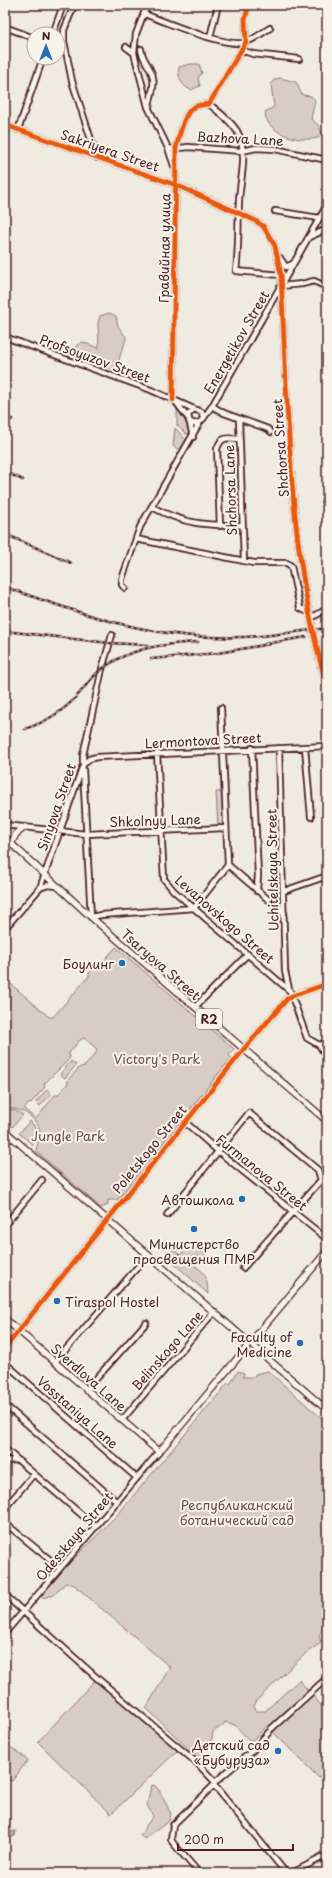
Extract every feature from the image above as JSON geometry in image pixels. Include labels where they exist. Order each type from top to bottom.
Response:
[{"type":"main road","points":[[11,844],[16,834],[25,827]]},
{"type":"main road","name":"Tsaryova Street","points":[[5,838],[91,917],[327,1121]]},
{"type":"main road","points":[[5,1131],[327,1410]]},
{"type":"main road","points":[[159,1452],[327,1252]]},
{"type":"main road","name":"Sverdlova Lane","points":[[5,1319],[159,1452]]},
{"type":"street","points":[[56,26],[63,5],[73,8],[66,26]]},
{"type":"street","points":[[147,5],[136,34],[134,54],[148,108],[168,148],[175,170]]},
{"type":"street","points":[[210,37],[218,5]]},
{"type":"street","points":[[246,42],[245,19],[249,5]]},
{"type":"street","points":[[144,14],[210,37],[229,42],[246,42]]},
{"type":"street","points":[[5,27],[26,35]]},
{"type":"street","points":[[270,28],[246,42],[208,104],[228,119],[238,132],[242,151],[244,166],[239,212],[236,272],[281,275]]},
{"type":"street","points":[[126,47],[134,54]]},
{"type":"street","points":[[141,49],[141,54],[153,77],[153,88],[148,108]]},
{"type":"street","points":[[241,50],[253,54],[299,58]]},
{"type":"street","points":[[66,51],[72,81],[97,158]]},
{"type":"street","points":[[18,130],[40,66]]},
{"type":"street","name":"Гравийная улица","points":[[174,400],[176,148],[190,109],[196,106],[208,104]]},
{"type":"street","name":"Sakriyera Street","points":[[5,125],[176,185],[239,212],[263,226],[275,246],[278,255]]},
{"type":"street","name":"Bazhova Lane","points":[[168,148],[242,151],[256,148],[275,149],[327,160]]},
{"type":"street","name":"Energetikov Street","points":[[125,588],[122,585],[122,579],[140,527],[212,406],[327,205]]},
{"type":"street","points":[[274,211],[319,218]]},
{"type":"street","points":[[309,237],[327,229]]},
{"type":"street","points":[[278,255],[286,267],[294,262]]},
{"type":"street","name":"Shchorsa Street","points":[[278,255],[281,275],[297,543],[314,640],[327,686]]},
{"type":"street","points":[[281,286],[314,281],[327,287]]},
{"type":"street","name":"Profsoyuzov Street","points":[[5,337],[174,400],[194,409]]},
{"type":"street","points":[[174,400],[188,420],[193,437]]},
{"type":"street","points":[[212,406],[224,413],[268,429],[271,432]]},
{"type":"street","name":"Energetikov Street","points":[[200,410],[212,406]]},
{"type":"street","points":[[194,409],[200,410],[202,421],[194,424],[188,420],[189,413],[194,409]]},
{"type":"street","name":"Shchorsa Lane","points":[[239,418],[244,561]]},
{"type":"street","points":[[220,526],[217,449],[219,441],[224,438],[239,439]]},
{"type":"street","points":[[152,507],[172,518],[184,522],[220,526],[242,525]]},
{"type":"street","points":[[136,539],[244,561],[265,564],[287,563],[291,566],[300,608],[310,616],[327,609]]},
{"type":"street","name":"Sinyova Street","points":[[5,928],[40,888],[61,831],[83,765],[83,755],[102,669],[112,635]]},
{"type":"street","points":[[321,666],[327,662]]},
{"type":"street","points":[[83,765],[91,917],[194,908],[228,864],[225,828],[221,708]]},
{"type":"street","name":"Lermontova Street","points":[[83,765],[92,757],[252,748],[327,746]]},
{"type":"street","points":[[305,747],[311,817]]},
{"type":"street","points":[[252,748],[258,875],[257,890]]},
{"type":"street","name":"Uchitelskaya Street","points":[[279,748],[286,976],[307,1038],[319,1045],[327,1057]]},
{"type":"street","name":"Levanovskogo Street","points":[[157,753],[164,879],[174,891],[291,993]]},
{"type":"street","name":"Shkolnyy Lane","points":[[5,825],[86,834],[225,828]]},
{"type":"street","points":[[228,864],[284,913]]},
{"type":"street","points":[[284,891],[327,876]]},
{"type":"street","points":[[40,888],[48,885],[56,886]]},
{"type":"street","points":[[195,1007],[248,954]]},
{"type":"street","name":"Poletskogo Street","points":[[5,1348],[185,1122],[291,993],[327,984]]},
{"type":"street","points":[[319,1045],[327,1042]]},
{"type":"street","points":[[167,1215],[249,1113],[318,1170],[320,1180],[243,1268]]},
{"type":"street","name":"Furmanova Street","points":[[185,1122],[219,1152],[327,1239]]},
{"type":"street","points":[[5,1144],[12,1137]]},
{"type":"street","points":[[5,1225],[42,1180]]},
{"type":"street","points":[[55,1362],[148,1255]]},
{"type":"street","name":"Belinskogo Lane","points":[[122,1420],[214,1312]]},
{"type":"street","points":[[86,1390],[146,1323]]},
{"type":"street","name":"Vosstaniya Lane","points":[[5,1363],[137,1478]]},
{"type":"street","points":[[5,1405],[117,1502]]},
{"type":"street","points":[[5,1449],[96,1527]]},
{"type":"street","name":"Odesskaya Street","points":[[5,1633],[25,1612],[60,1568],[159,1452]]},
{"type":"street","points":[[5,1461],[18,1460]]},
{"type":"street","points":[[5,1508],[34,1474]]},
{"type":"street","points":[[5,1522],[60,1568]]},
{"type":"street","points":[[5,1594],[97,1678],[197,1763],[286,1873]]},
{"type":"street","points":[[199,1873],[173,1843],[171,1839],[173,1825],[327,1678]]},
{"type":"street","points":[[292,1873],[327,1855]]},
{"type":"green space","points":[[190,64],[199,64],[202,73],[198,78],[200,86],[191,90],[183,84],[179,70],[179,67]]},
{"type":"green space","points":[[280,78],[296,82],[302,95],[311,96],[315,100],[311,119],[318,125],[322,133],[320,137],[313,139],[295,138],[278,131],[271,126],[267,120],[265,112],[274,107],[271,84],[274,80]]},
{"type":"green space","points":[[109,313],[116,316],[118,326],[126,337],[119,359],[120,368],[123,372],[120,376],[79,361],[75,357],[73,350],[82,342],[99,348],[98,323],[100,316]]},
{"type":"green space","points":[[177,408],[189,428],[189,433],[186,434],[177,425]]},
{"type":"green space","points":[[175,428],[186,440],[183,448],[176,449],[173,446]]},
{"type":"green space","points":[[216,792],[224,792],[225,827],[218,827]]},
{"type":"green space","name":"Victory's Park","points":[[116,947],[234,1049],[229,1055],[231,1058],[117,1200],[108,1200],[108,1205],[101,1208],[36,1151],[40,1132],[36,1122],[21,1111],[16,1109],[5,1109],[5,979],[49,1017],[53,1017],[89,976],[89,973],[98,964],[101,964]],"holes":[[[84,1038],[97,1049],[96,1053],[85,1066],[80,1067],[68,1080],[68,1083],[58,1095],[55,1095],[36,1119],[24,1109],[45,1087],[44,1084],[70,1058],[69,1053],[80,1040]]]},
{"type":"green space","points":[[71,1061],[76,1065],[65,1078],[60,1074]]},
{"type":"green space","points":[[47,1089],[51,1094],[40,1106],[36,1102]]},
{"type":"green space","points":[[14,1110],[23,1115],[12,1127],[5,1121],[5,1111]]},
{"type":"green space","points":[[30,1121],[36,1133],[36,1139],[33,1145],[19,1133]]},
{"type":"green space","points":[[191,1244],[196,1245],[207,1256],[196,1257],[194,1262],[196,1267],[205,1275],[208,1294],[167,1257],[173,1249],[180,1255]]},
{"type":"green space","name":"Республиканский ботанический сад","points":[[238,1371],[244,1373],[243,1377],[254,1377],[255,1374],[268,1371],[327,1423],[327,1626],[319,1634],[321,1643],[307,1652],[257,1700],[254,1706],[255,1711],[265,1711],[299,1680],[327,1712],[327,1773],[319,1778],[267,1726],[253,1740],[249,1740],[235,1725],[225,1722],[213,1732],[208,1746],[197,1757],[146,1708],[170,1667],[74,1585],[66,1583],[52,1595],[43,1598],[40,1596],[44,1589],[118,1514],[228,1383],[230,1384]]},
{"type":"green space","points":[[97,1678],[180,1748],[111,1814],[38,1742]]},
{"type":"green space","points":[[5,1743],[28,1760],[12,1781],[5,1779]]},
{"type":"green space","points":[[154,1785],[159,1790],[171,1814],[169,1821],[144,1839],[140,1835],[153,1816],[147,1805],[151,1786]]},
{"type":"shaded area","points":[[16,1831],[15,1836],[5,1838],[5,1832]]},
{"type":"railway","points":[[5,425],[12,419]]},
{"type":"railway","points":[[5,472],[23,480]]},
{"type":"railway","points":[[5,534],[71,563]]},
{"type":"railway","points":[[5,587],[81,613],[132,627],[158,632],[212,637],[241,637],[327,628]]},
{"type":"railway","points":[[5,631],[109,643],[147,645]]},
{"type":"railway","points":[[265,644],[306,637]]},
{"type":"railway","points":[[25,729],[47,720],[60,711],[78,695],[96,674],[119,658],[157,646],[198,642]]},
{"type":"railway","points":[[151,659],[218,653],[270,644]]},
{"type":"cycle path","points":[[173,400],[176,148],[188,113],[191,109],[199,105],[209,104],[246,42],[245,19],[249,5]]},
{"type":"cycle path","points":[[5,125],[176,185],[254,220],[263,226],[275,246],[281,275],[288,430],[297,534],[304,585],[314,636],[327,686]]},
{"type":"cycle path","points":[[5,1348],[244,1049],[287,999],[327,984]]},
{"type":"place","name":"Боулинг","points":[[122,963]]},
{"type":"place","name":"Автошкола","points":[[242,1199]]},
{"type":"place","name":"Министерство просвещения ПМР","points":[[194,1229]]},
{"type":"place","name":"Tiraspol Hostel","points":[[57,1301]]},
{"type":"place","name":"Faculty of Medicine","points":[[300,1343]]},
{"type":"place","name":"Детский сад «Бубуруза»","points":[[278,1751]]},
{"type":"park label","name":"Jungle Park","points":[[68,1135]]}]
